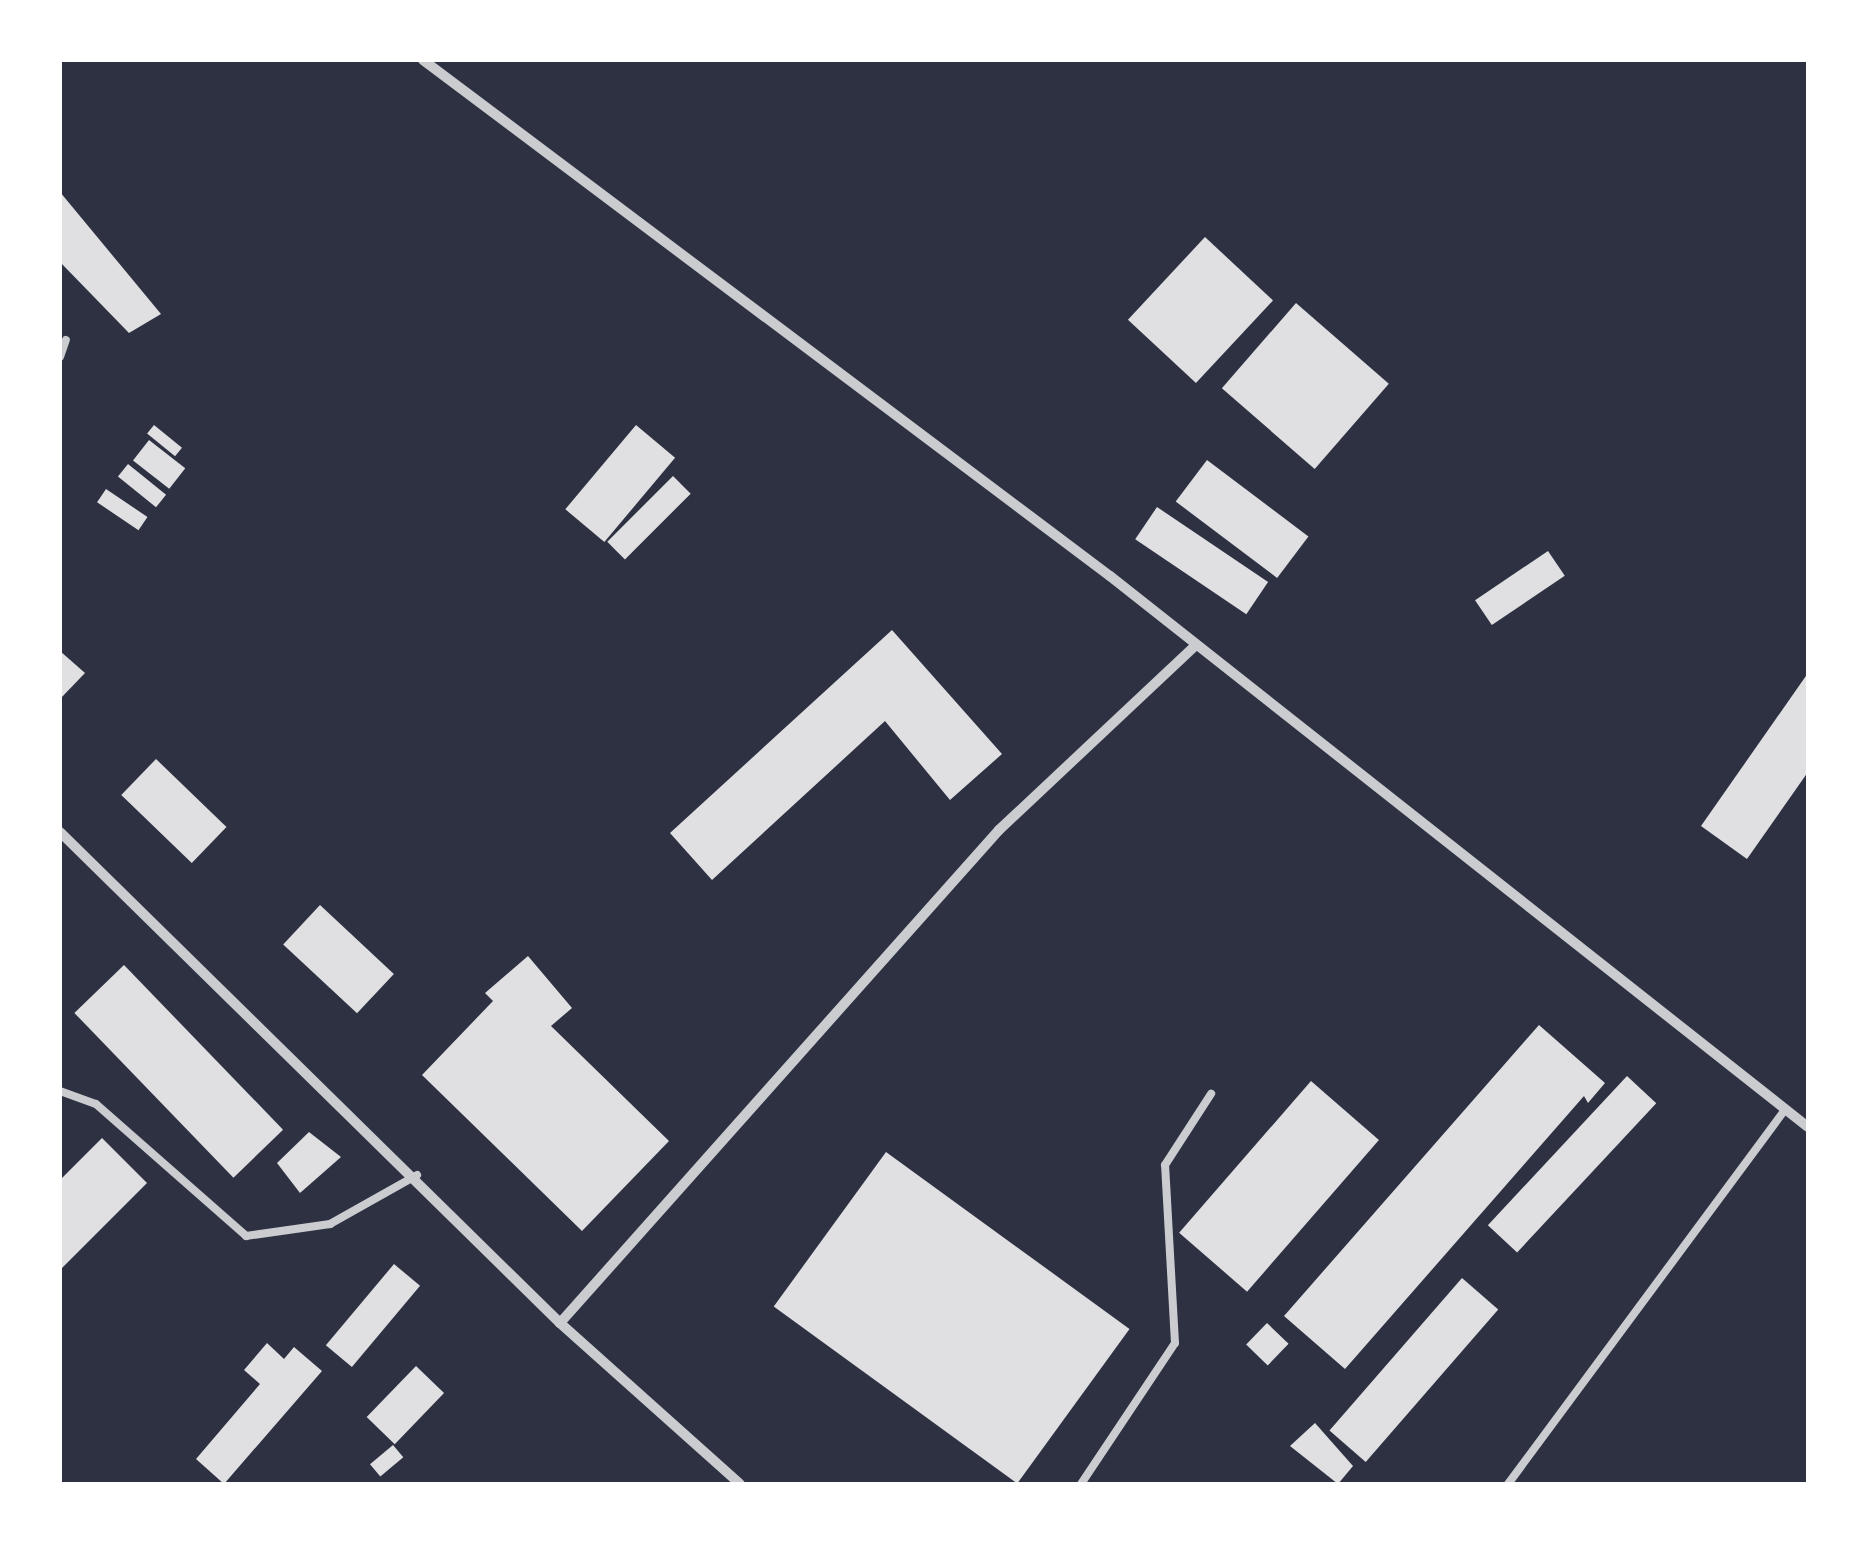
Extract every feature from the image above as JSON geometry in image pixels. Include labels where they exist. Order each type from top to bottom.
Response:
[{"type":"street","points":[[423,60],[1196,645],[1808,1127]]},
{"type":"street","points":[[560,1323],[999,830],[1196,645]]},
{"type":"street","points":[[60,832],[417,1175],[560,1323],[740,1484]]},
{"type":"lane","points":[[60,357],[66,340]]},
{"type":"lane","points":[[60,1091],[96,1104],[246,1236],[330,1224],[417,1175]]},
{"type":"lane","points":[[1080,1484],[1175,1343],[1165,1165],[1210,1094]]},
{"type":"lane","points":[[1508,1484],[1785,1109]]},
{"type":"building","points":[[60,192],[161,314],[129,333],[60,262]]},
{"type":"building","points":[[1205,237],[1273,300],[1196,383],[1128,320]]},
{"type":"building","points":[[1296,303],[1389,384],[1315,469],[1222,388]]},
{"type":"building","points":[[154,425],[182,448],[175,456],[147,434]]},
{"type":"building","points":[[636,425],[675,458],[604,542],[565,509]]},
{"type":"building","points":[[149,440],[185,468],[169,489],[133,460]]},
{"type":"building","points":[[1207,460],[1308,536],[1277,578],[1176,502]]},
{"type":"building","points":[[128,464],[166,495],[156,507],[118,476]]},
{"type":"building","points":[[673,476],[691,494],[625,559],[607,542]]},
{"type":"building","points":[[106,489],[147,517],[139,530],[97,502]]},
{"type":"building","points":[[1157,507],[1268,582],[1246,614],[1135,539]]},
{"type":"building","points":[[1548,551],[1565,576],[1492,625],[1475,600]]},
{"type":"building","points":[[892,630],[1002,754],[950,800],[885,721],[712,880],[670,833]]},
{"type":"building","points":[[60,651],[85,673],[60,699]]},
{"type":"building","points":[[1808,673],[1808,772],[1747,859],[1701,826]]},
{"type":"building","points":[[156,759],[226,827],[192,863],[121,795]]},
{"type":"building","points":[[320,905],[394,974],[357,1013],[283,944]]},
{"type":"building","points":[[528,956],[572,1008],[551,1026],[669,1141],[582,1231],[422,1075],[493,1001],[485,993]]},
{"type":"building","points":[[124,965],[283,1130],[233,1178],[74,1013]]},
{"type":"building","points":[[1539,1025],[1605,1083],[1588,1103],[1584,1096],[1345,1369],[1284,1316]]},
{"type":"building","points":[[1627,1076],[1656,1103],[1517,1252],[1488,1225]]},
{"type":"building","points":[[1311,1081],[1379,1140],[1247,1292],[1179,1233]]},
{"type":"building","points":[[309,1132],[341,1157],[300,1193],[277,1163]]},
{"type":"building","points":[[102,1138],[147,1183],[60,1270],[60,1180]]},
{"type":"building","points":[[886,1152],[1130,1329],[1017,1483],[774,1307]]},
{"type":"building","points":[[394,1264],[420,1286],[352,1367],[326,1345]]},
{"type":"building","points":[[1462,1278],[1498,1309],[1366,1462],[1329,1430]]},
{"type":"building","points":[[1267,1323],[1289,1344],[1268,1365],[1246,1345]]},
{"type":"building","points":[[267,1343],[284,1359],[294,1347],[322,1371],[224,1484],[196,1459],[260,1384],[244,1370]]},
{"type":"building","points":[[416,1366],[444,1393],[395,1444],[367,1417]]},
{"type":"building","points":[[1315,1423],[1353,1466],[1338,1484],[1290,1446]]},
{"type":"building","points":[[393,1445],[403,1457],[380,1477],[370,1464]]}]
